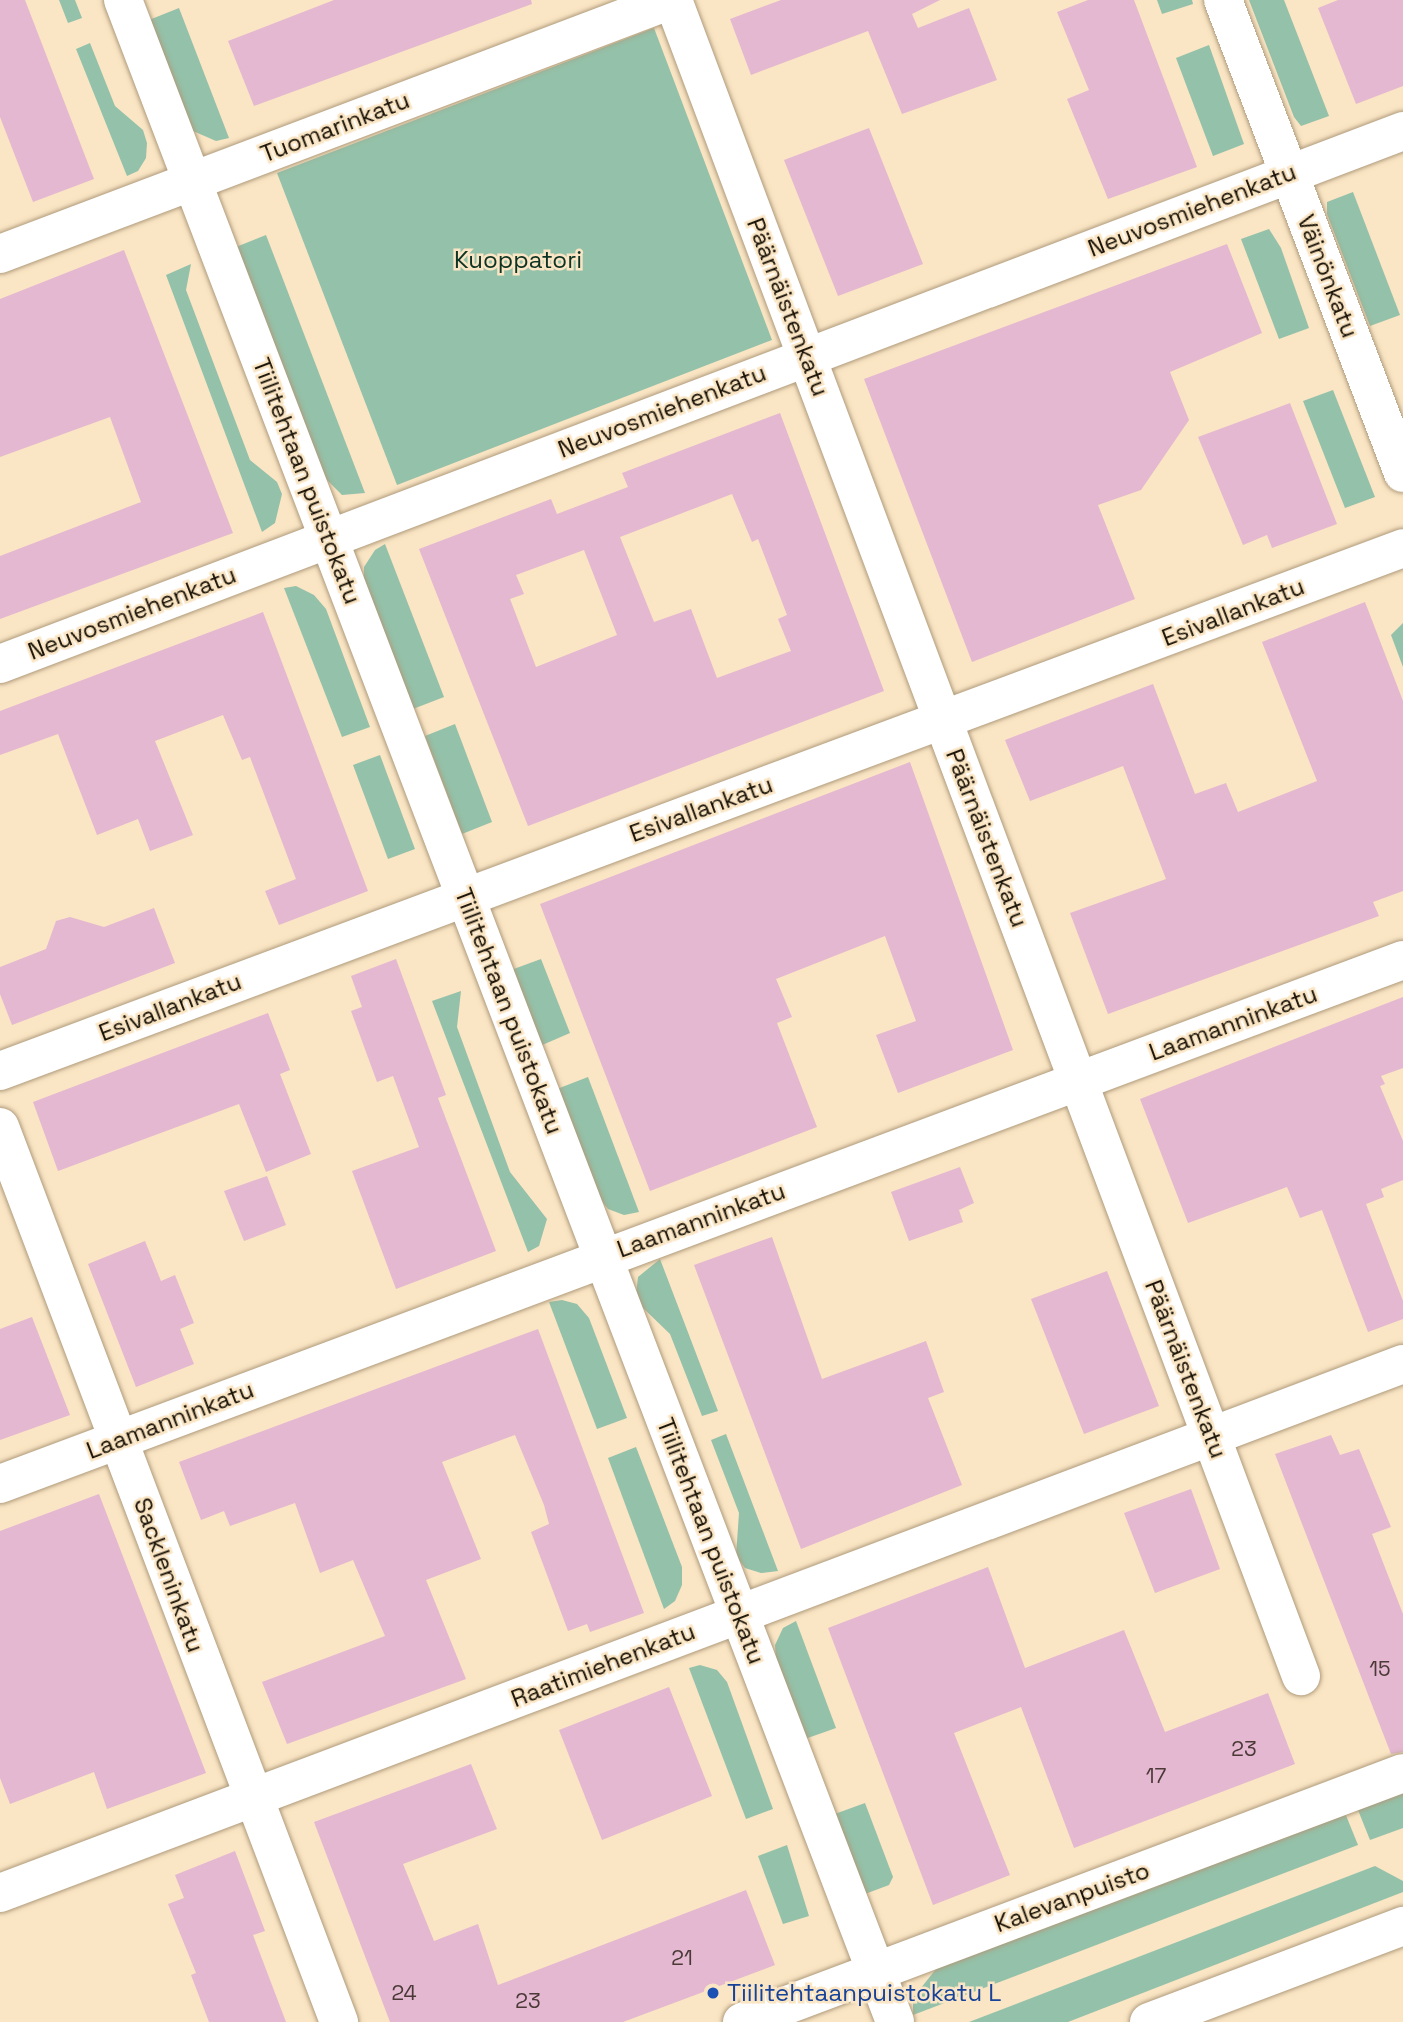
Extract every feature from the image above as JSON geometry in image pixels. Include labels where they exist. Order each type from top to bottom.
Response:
[{"type":"street","name":"Tiilitehtaan puistokatu","points":[[123,0],[895,2022]]},
{"type":"street","name":"Tuomarinkatu","points":[[0,254],[672,0]]},
{"type":"street","name":"Päärnäistenkatu","points":[[672,0],[1301,1676]]},
{"type":"street","name":"Väinönkatu","points":[[1223,0],[1403,473]]},
{"type":"street","name":"Neuvosmiehenkatu","points":[[0,664],[1403,131]]},
{"type":"street","name":"Esivallankatu","points":[[0,1071],[1403,548]]},
{"type":"street","name":"Laamanninkatu","points":[[0,1484],[1403,960]]},
{"type":"street","name":"Sackleninkatu","points":[[0,1127],[251,1798],[339,2022]]},
{"type":"street","name":"Raatimiehenkatu","points":[[0,1893],[1403,1364]]},
{"type":"street","name":"Kalevanpuisto","points":[[742,2022],[1403,1773]]},
{"type":"street","points":[[1149,2022],[1403,1926]]},
{"type":"green space","points":[[59,0],[75,0],[82,18],[68,23]]},
{"type":"green space","points":[[1157,0],[1192,0],[1193,4],[1162,14]]},
{"type":"green space","points":[[1249,0],[1284,0],[1329,116],[1301,126],[1294,117]]},
{"type":"green space","points":[[179,8],[229,138],[216,141],[193,131],[149,20]]},
{"type":"green space","name":"Kuoppatori","points":[[654,28],[772,340],[397,485],[277,173]]},
{"type":"green space","points":[[90,43],[115,106],[143,130],[147,143],[146,158],[138,171],[127,176],[76,49]]},
{"type":"green space","points":[[1209,45],[1244,144],[1213,156],[1176,58]]},
{"type":"green space","points":[[1353,192],[1400,315],[1370,326],[1327,214],[1327,202]]},
{"type":"green space","points":[[1269,229],[1281,248],[1309,328],[1279,339],[1241,239]]},
{"type":"green space","points":[[266,235],[365,493],[342,495],[322,475],[236,247]]},
{"type":"green space","points":[[191,264],[186,290],[250,460],[277,482],[282,494],[275,523],[262,532],[166,275]]},
{"type":"green space","points":[[1333,390],[1375,497],[1345,508],[1303,401]]},
{"type":"green space","points":[[385,544],[444,697],[413,709],[364,584],[364,567],[375,550]]},
{"type":"green space","points":[[296,586],[314,595],[326,609],[370,727],[342,737],[284,588]]},
{"type":"green space","points":[[1403,623],[1403,667],[1391,635]]},
{"type":"green space","points":[[455,724],[492,822],[462,834],[425,736]]},
{"type":"green space","points":[[380,755],[415,849],[388,859],[353,765]]},
{"type":"green space","points":[[541,959],[570,1033],[540,1046],[511,970]]},
{"type":"green space","points":[[461,991],[457,1027],[510,1172],[547,1219],[539,1246],[528,1252],[432,1001]]},
{"type":"green space","points":[[588,1077],[639,1212],[624,1215],[608,1209],[597,1195],[557,1089]]},
{"type":"green space","points":[[660,1259],[718,1411],[702,1416],[670,1334],[642,1307],[636,1294],[638,1277]]},
{"type":"green space","points":[[562,1300],[577,1304],[589,1318],[627,1418],[597,1429],[549,1302]]},
{"type":"green space","points":[[726,1434],[778,1571],[761,1573],[745,1568],[736,1556],[739,1513],[711,1440]]},
{"type":"green space","points":[[636,1447],[682,1567],[682,1585],[675,1601],[664,1609],[608,1458]]},
{"type":"green space","points":[[796,1621],[836,1728],[805,1739],[776,1662],[775,1645],[783,1628]]},
{"type":"green space","points":[[700,1665],[717,1670],[727,1682],[773,1809],[746,1819],[689,1668]]},
{"type":"green space","points":[[1403,1793],[1403,1828],[1370,1840],[1358,1810]]},
{"type":"green space","points":[[865,1803],[893,1877],[889,1885],[865,1894],[832,1815]]},
{"type":"green space","points":[[1345,1813],[1358,1845],[913,2015],[913,1998],[936,1969]]},
{"type":"green space","points":[[787,1845],[809,1916],[783,1924],[758,1856]]},
{"type":"green space","points":[[1375,1866],[1403,1881],[1403,1892],[1068,2022],[969,2022]]},
{"type":"building","points":[[0,0],[25,0],[94,179],[33,202],[0,117]]},
{"type":"building","points":[[334,0],[531,0],[532,4],[254,106],[228,41]]},
{"type":"building","points":[[781,0],[940,0],[912,14],[918,28],[969,8],[997,80],[902,114],[868,31],[751,75],[730,19]]},
{"type":"building","points":[[1088,0],[1134,0],[1197,167],[1108,199],[1067,99],[1089,90],[1057,12]]},
{"type":"building","points":[[1338,0],[1403,0],[1403,86],[1356,104],[1318,8]]},
{"type":"building","points":[[869,128],[923,264],[838,296],[784,160]]},
{"type":"building","points":[[1227,244],[1262,333],[1170,372],[1189,420],[1141,490],[1098,505],[1135,599],[972,662],[864,379]]},
{"type":"building","points":[[124,250],[233,533],[0,619],[0,556],[141,502],[110,417],[0,457],[0,299]]},
{"type":"building","points":[[1290,403],[1337,524],[1272,548],[1267,535],[1243,545],[1198,437]]},
{"type":"building","points":[[780,413],[884,691],[528,826],[419,549],[551,499],[557,514],[628,487],[622,473]],"holes":[[[732,494],[752,542],[758,539],[787,615],[778,619],[791,651],[717,678],[691,609],[654,622],[620,537]],[[584,550],[617,635],[536,667],[510,599],[524,594],[516,575]]]},
{"type":"building","points":[[1365,602],[1403,701],[1403,891],[1373,902],[1379,916],[1108,1014],[1070,913],[1166,879],[1123,766],[1030,801],[1005,740],[1153,684],[1195,794],[1226,783],[1238,812],[1317,781],[1262,642]]},
{"type":"building","points":[[263,612],[368,891],[279,925],[265,891],[296,879],[250,757],[242,760],[223,715],[155,741],[193,835],[150,851],[138,819],[97,835],[58,734],[0,755],[0,711]]},
{"type":"building","points":[[910,762],[1013,1050],[898,1093],[876,1035],[916,1021],[885,936],[776,979],[792,1017],[777,1023],[817,1127],[650,1191],[540,904]]},
{"type":"building","points":[[154,908],[175,963],[12,1025],[0,994],[0,967],[46,949],[56,921],[70,917],[104,927]]},
{"type":"building","points":[[396,959],[446,1095],[438,1098],[496,1251],[396,1289],[352,1171],[419,1147],[393,1076],[377,1082],[351,1011],[362,1007],[351,976]]},
{"type":"building","points":[[1403,997],[1403,1068],[1381,1076],[1385,1084],[1380,1086],[1403,1141],[1403,1180],[1381,1189],[1384,1197],[1366,1204],[1403,1301],[1403,1319],[1368,1332],[1322,1210],[1300,1218],[1287,1187],[1188,1223],[1140,1099]]},
{"type":"building","points":[[268,1013],[290,1070],[280,1074],[311,1154],[266,1172],[239,1104],[58,1171],[33,1102]]},
{"type":"building","points":[[960,1167],[974,1203],[959,1210],[963,1222],[909,1241],[891,1192]]},
{"type":"building","points":[[267,1176],[286,1225],[244,1241],[224,1191]]},
{"type":"building","points":[[772,1237],[822,1379],[926,1341],[944,1392],[928,1398],[962,1485],[801,1549],[694,1265]]},
{"type":"building","points":[[145,1241],[161,1281],[175,1275],[194,1323],[180,1329],[194,1364],[136,1387],[88,1264]]},
{"type":"building","points":[[1107,1271],[1159,1406],[1084,1434],[1031,1299]]},
{"type":"building","points":[[32,1317],[70,1415],[0,1440],[0,1329]]},
{"type":"building","points":[[538,1329],[644,1613],[590,1632],[587,1624],[568,1631],[531,1532],[549,1524],[544,1505],[515,1435],[442,1462],[481,1559],[426,1580],[466,1679],[287,1744],[262,1682],[385,1636],[353,1560],[320,1573],[295,1503],[230,1526],[224,1511],[201,1520],[179,1462]]},
{"type":"building","points":[[1331,1435],[1340,1455],[1359,1449],[1391,1527],[1372,1534],[1403,1614],[1403,1752],[1391,1754],[1275,1454]]},
{"type":"building","points":[[1191,1489],[1220,1569],[1155,1593],[1124,1513]]},
{"type":"building","points":[[99,1494],[206,1773],[107,1809],[94,1772],[10,1804],[0,1778],[0,1531]]},
{"type":"building","points":[[988,1567],[1025,1668],[1124,1630],[1165,1732],[1268,1693],[1295,1764],[1074,1848],[1021,1707],[954,1733],[1010,1875],[933,1905],[828,1628]]},
{"type":"building","points":[[669,1687],[712,1796],[602,1840],[559,1730]]},
{"type":"building","points":[[471,1764],[497,1829],[403,1864],[434,1941],[478,1924],[498,1985],[746,1890],[775,1965],[623,2022],[390,2022],[314,1822]]},
{"type":"building","points":[[235,1851],[265,1931],[253,1935],[286,2022],[209,2022],[191,1975],[196,1973],[168,1904],[184,1898],[175,1875]]},
{"type":"place","name":"Tiilitehtaanpuistokatu L","points":[[713,1993]]}]
